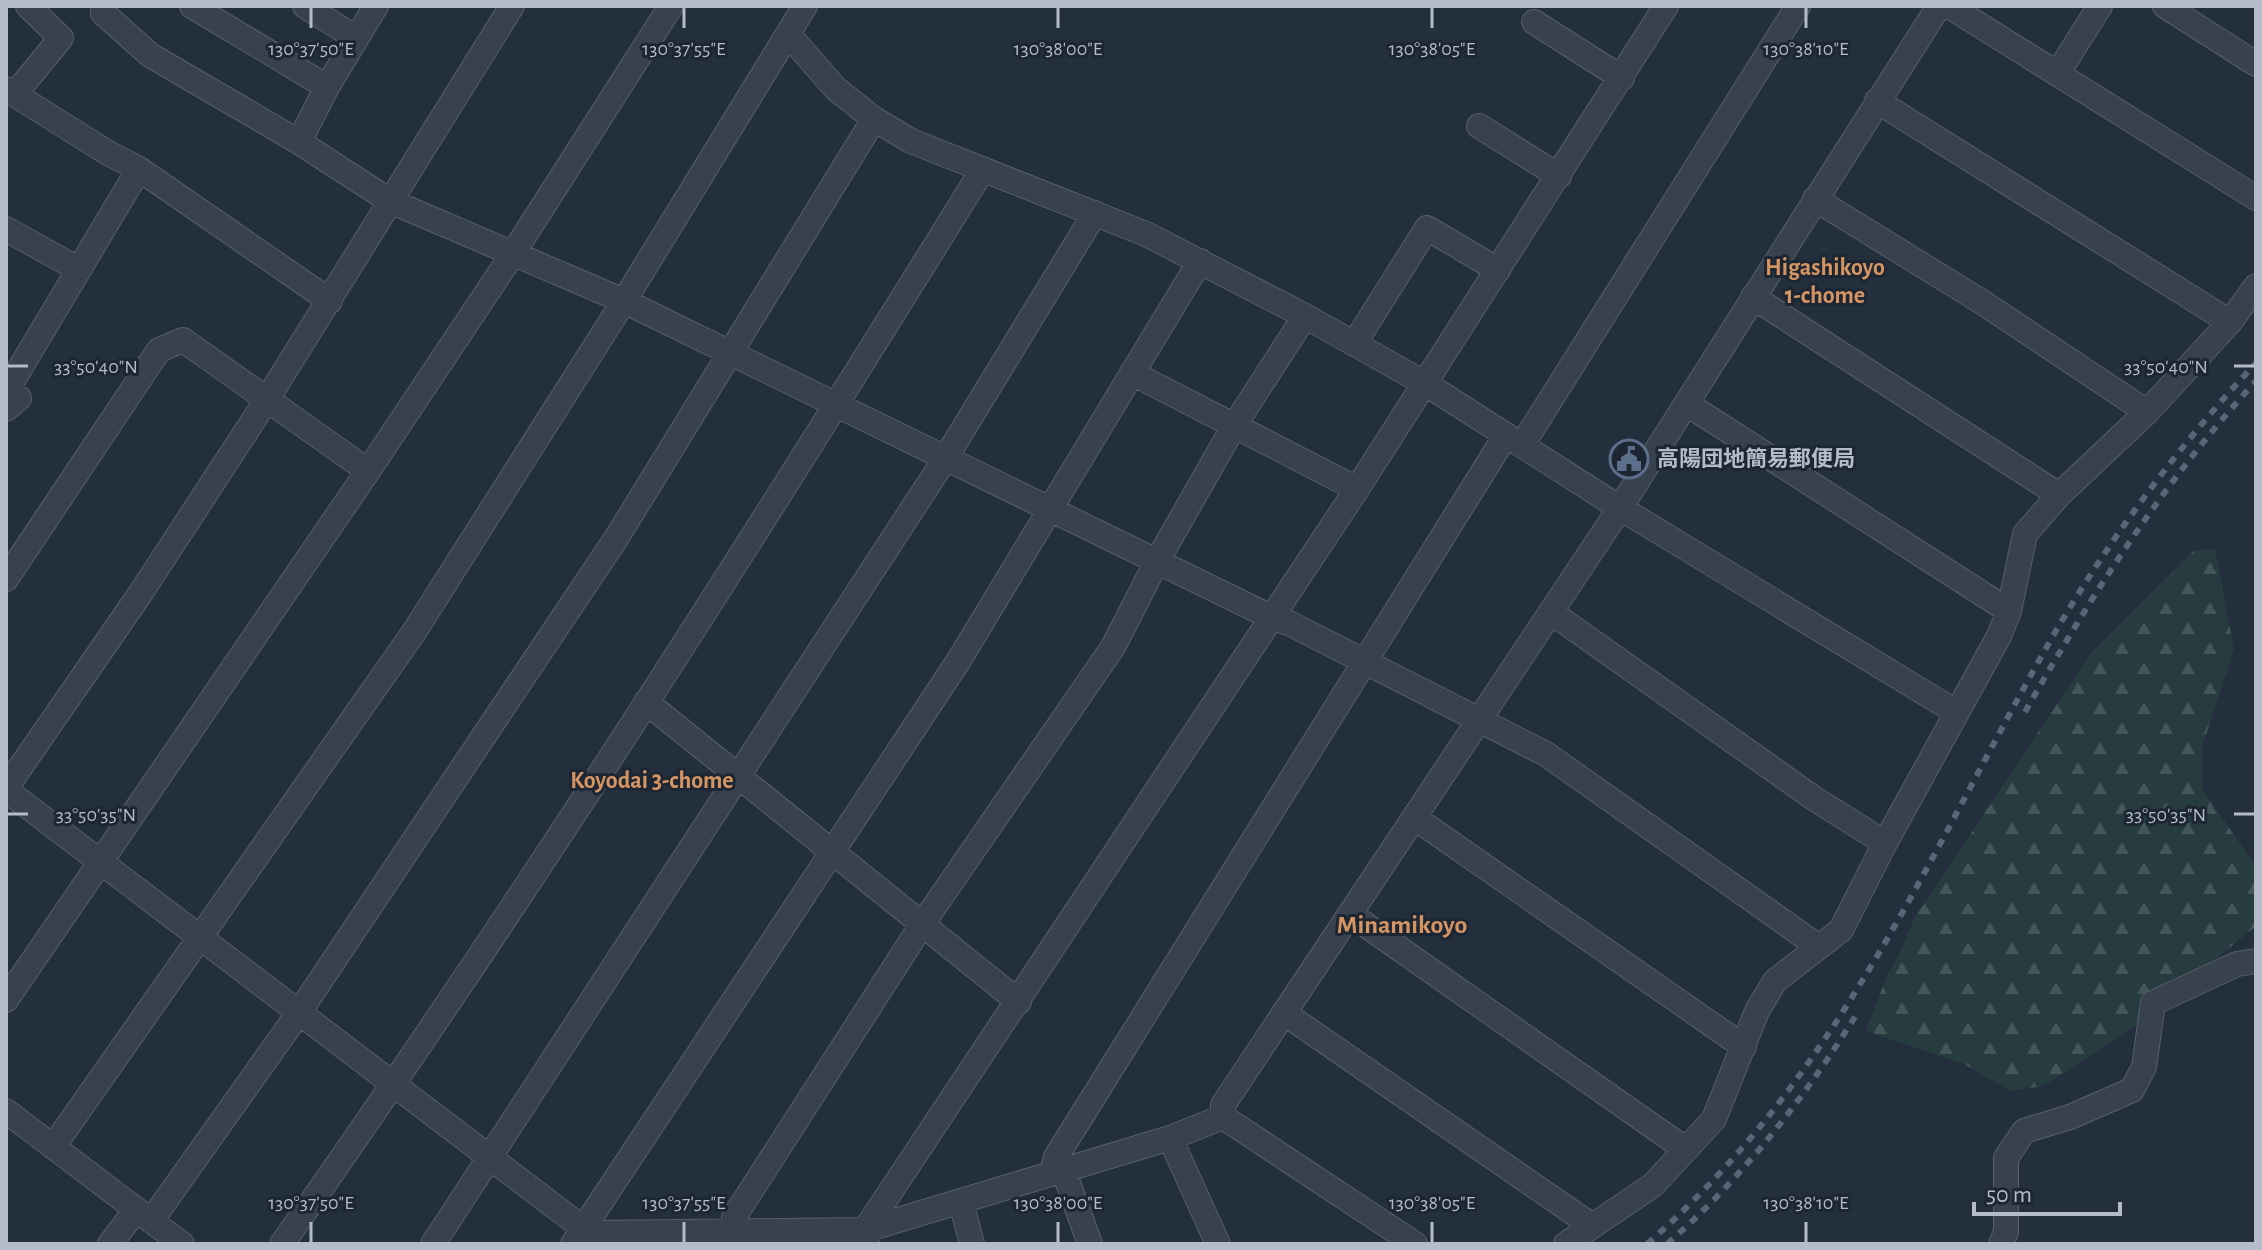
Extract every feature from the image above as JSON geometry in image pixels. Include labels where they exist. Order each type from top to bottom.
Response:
[{"type":"street","points":[[28,6],[61,38],[11,92],[139,169],[330,301]]},
{"type":"street","points":[[104,6],[103,13],[150,55],[299,142],[390,201],[624,301],[1156,563],[1289,623],[1546,754],[1819,947]]},
{"type":"street","points":[[192,6],[327,87]]},
{"type":"street","points":[[305,6],[356,38]]},
{"type":"street","points":[[299,142],[327,87],[376,6]]},
{"type":"street","points":[[512,6],[266,401],[140,594],[6,789],[298,1014],[492,1157],[579,1236]]},
{"type":"street","points":[[6,1000],[368,471],[512,255],[671,6]]},
{"type":"street","points":[[53,1147],[414,632],[624,301],[805,6]]},
{"type":"street","points":[[866,1237],[1426,384],[1666,6]]},
{"type":"street","points":[[1090,1244],[1058,1171],[1056,1157],[1364,663],[1798,6]]},
{"type":"street","points":[[1223,1117],[1223,1105],[1552,613],[1939,6]]},
{"type":"street","points":[[1949,6],[2256,198]]},
{"type":"street","points":[[2057,74],[2100,6]]},
{"type":"street","points":[[2165,6],[2256,64]]},
{"type":"street","points":[[1534,22],[1622,78]]},
{"type":"street","points":[[788,34],[836,89],[874,119],[911,141],[1146,234],[1305,316],[1426,384],[1620,508],[1956,712]]},
{"type":"street","points":[[1877,101],[2230,322]]},
{"type":"street","points":[[110,1244],[144,1215],[298,1014],[592,576],[874,119]]},
{"type":"street","points":[[1479,126],[1559,176]]},
{"type":"street","points":[[6,396],[139,169]]},
{"type":"street","points":[[282,1244],[395,1084],[646,702],[837,405],[983,169]]},
{"type":"street","points":[[1815,199],[1982,302],[2147,412]]},
{"type":"street","points":[[433,1244],[945,459],[1095,213]]},
{"type":"street","points":[[1354,344],[1427,228],[1498,270]]},
{"type":"street","points":[[6,229],[78,269]]},
{"type":"street","points":[[579,1236],[959,660],[1200,261]]},
{"type":"street","points":[[1566,1244],[1653,1185],[1714,1119],[1757,1011],[1775,981],[1841,930],[1885,843],[1999,636],[2009,611],[2025,534],[2059,495],[2147,412],[2230,322],[2256,286]]},
{"type":"street","points":[[1753,297],[2059,495]]},
{"type":"street","points":[[736,1238],[734,1217],[923,923],[1113,647],[1156,563],[1234,426],[1305,316]]},
{"type":"street","points":[[6,579],[159,350],[183,340],[368,471]]},
{"type":"street","points":[[1132,373],[1357,489]]},
{"type":"street","points":[[1687,404],[2009,611]]},
{"type":"street","points":[[1552,613],[1815,799],[1885,843]]},
{"type":"street","points":[[646,702],[1019,1002]]},
{"type":"street","points":[[1415,818],[1744,1047]]},
{"type":"street","points":[[1350,914],[1685,1149]]},
{"type":"street","points":[[2001,1244],[2006,1232],[2006,1158],[2024,1131],[2070,1117],[2132,1090],[2144,1067],[2153,1003],[2237,964],[2256,961]]},
{"type":"street","points":[[1284,1013],[1591,1225]]},
{"type":"street","points":[[6,1111],[182,1244]]},
{"type":"street","points":[[579,1236],[595,1233],[620,1239],[866,1237],[961,1202],[1170,1138],[1223,1117]]},
{"type":"street","points":[[1223,1117],[1415,1244]]},
{"type":"street","points":[[1170,1138],[1218,1244]]},
{"type":"street","points":[[961,1202],[972,1244]]},
{"type":"green space","points":[[2215,549],[2234,649],[2202,747],[2202,788],[2256,867],[2256,926],[2130,1030],[2043,1086],[2011,1091],[1964,1064],[1866,1031],[1887,975],[1914,919],[2091,653],[2194,551]]},
{"type":"railway","points":[[1647,1244],[1716,1177],[1776,1106],[1830,1032],[1924,874],[2011,711],[2079,594],[2125,524],[2175,457],[2256,363]]},
{"type":"railway","points":[[2025,712],[2131,540],[2191,458],[2256,381]]},
{"type":"railway","points":[[1667,1244],[1721,1192],[1771,1135],[1817,1075],[1858,1012]]},
{"type":"place","name":"高陽団地簡易郵便局","points":[[1629,459]]},
{"type":"district","name":"Higashikoyo 1-chome","points":[[1825,282]]},
{"type":"district","name":"Koyodai 3-chome","points":[[652,781]]},
{"type":"district","name":"Minamikoyo","points":[[1402,925]]}]
